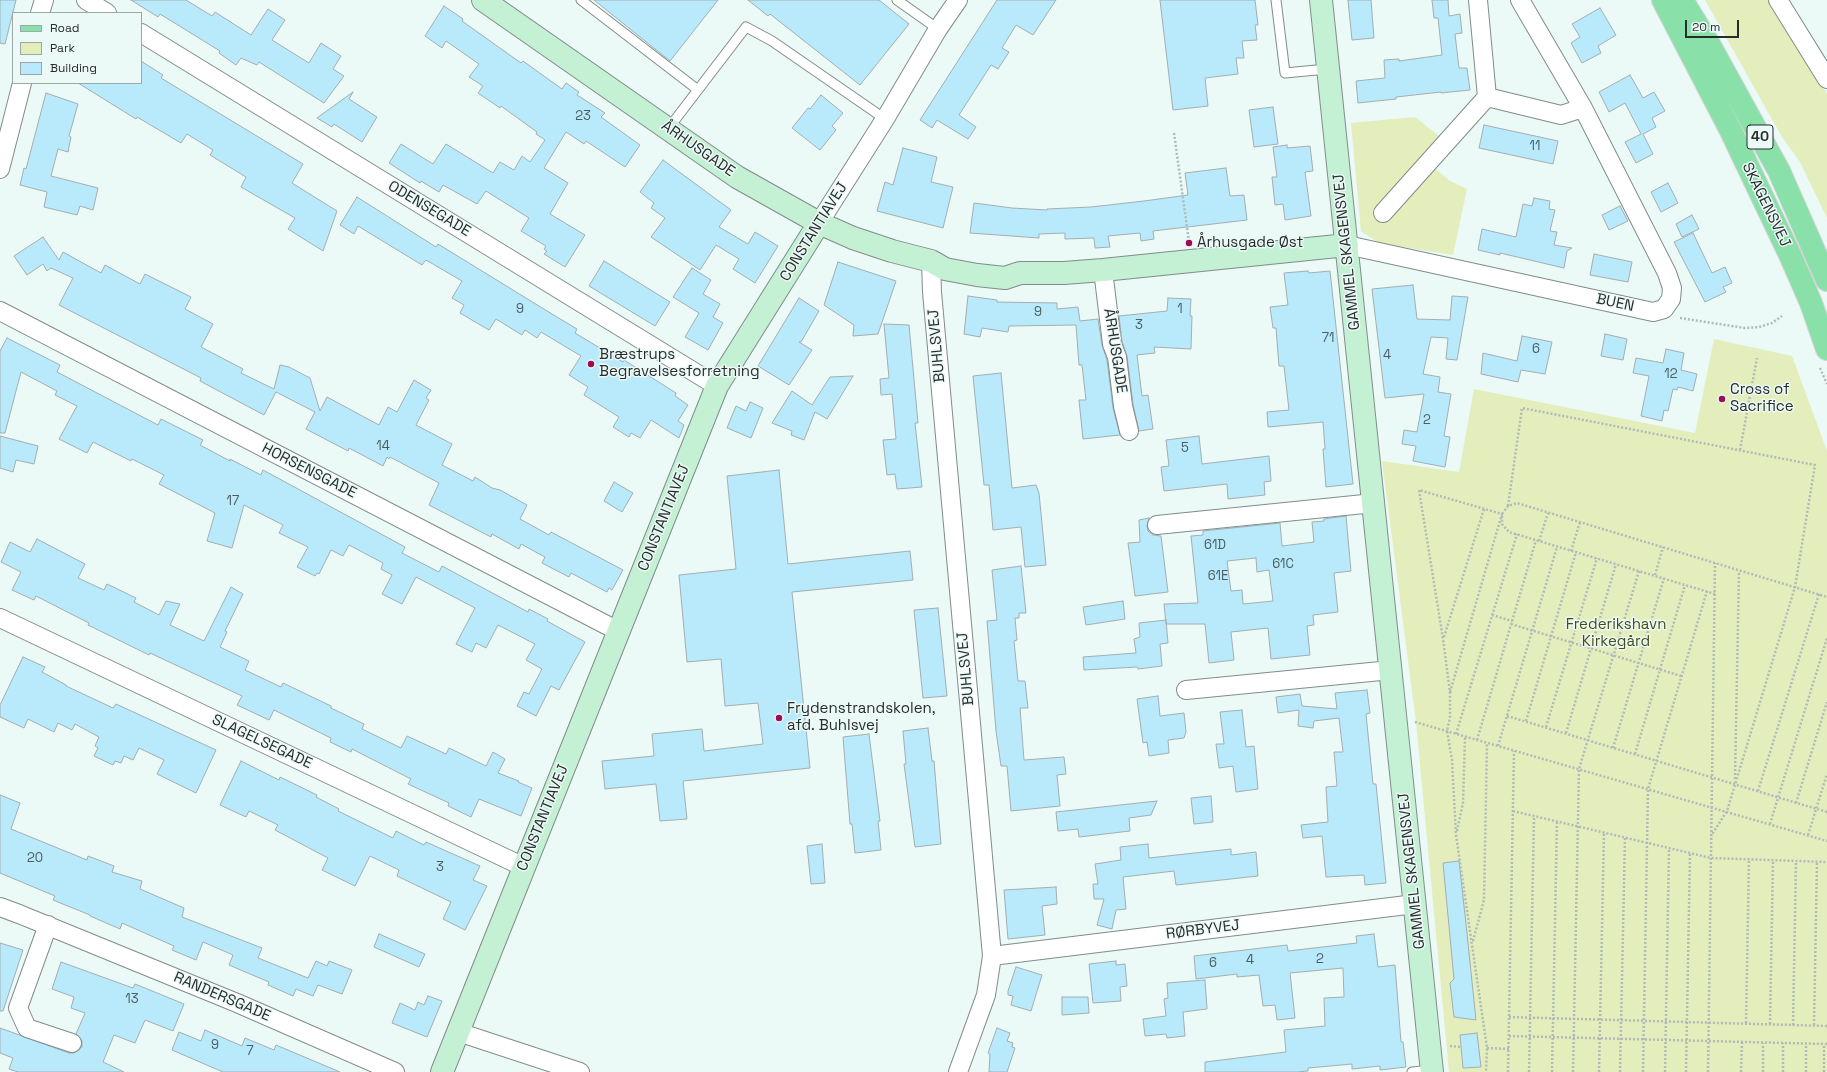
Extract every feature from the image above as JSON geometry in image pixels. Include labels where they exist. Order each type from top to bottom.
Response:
[{"type":"main road","name":"SKAGENSVEJ","points":[[1664,0],[1731,131],[1825,332]]},
{"type":"main road","name":"SKAGENSVEJ","points":[[1682,0],[1709,44],[1779,171],[1827,280]]},
{"type":"street","points":[[40,12],[44,0]]},
{"type":"street","points":[[86,0],[106,12]]},
{"type":"street","name":"CONSTANTIAVEJ","points":[[442,1072],[717,386],[885,119],[938,29],[958,0]]},
{"type":"street","name":"GAMMEL SKAGENSVEJ","points":[[1321,0],[1415,904],[1426,1071]]},
{"type":"street","points":[[1383,213],[1487,97],[1478,0]]},
{"type":"street","points":[[1520,0],[1583,108],[1668,273],[1672,288],[1671,298],[1664,308]]},
{"type":"street","points":[[1778,0],[1827,79]]},
{"type":"street","name":"ÅRHUSGADE","points":[[491,2],[737,177],[820,223],[853,238],[892,251],[932,261],[949,258],[1006,266],[1020,273],[1064,273],[1347,245]]},
{"type":"street","name":"ODENSEGADE","points":[[142,35],[717,386]]},
{"type":"street","points":[[0,169],[22,84]]},
{"type":"street","points":[[1487,97],[1560,115],[1583,108]]},
{"type":"street","name":"BUEN","points":[[1347,245],[1653,312],[1664,308]]},
{"type":"street","name":"BUHLSVEJ","points":[[932,261],[932,292],[992,956],[986,995],[958,1072]]},
{"type":"street","name":"ÅRHUSGADE","points":[[1103,270],[1112,344],[1117,357],[1123,406],[1129,432]]},
{"type":"street","name":"HORSENSGADE","points":[[0,311],[618,632]]},
{"type":"street","points":[[1157,525],[1374,503]]},
{"type":"street","name":"SLAGELSEGADE","points":[[0,618],[524,867]]},
{"type":"street","points":[[1186,690],[1391,670]]},
{"type":"street","name":"RØRBYVEJ","points":[[992,956],[1415,904]]},
{"type":"street","name":"RANDERSGADE","points":[[0,908],[48,925],[237,1003],[395,1072]]},
{"type":"street","points":[[48,925],[18,1008],[27,1028],[72,1043]]},
{"type":"street","points":[[458,1032],[580,1072]]},
{"type":"lane","points":[[581,0],[698,90]]},
{"type":"lane","points":[[897,0],[938,29]]},
{"type":"lane","points":[[1276,0],[1285,73],[1328,69]]},
{"type":"lane","points":[[668,129],[746,27],[772,41],[885,119]]},
{"type":"path","points":[[1174,133],[1191,261]]},
{"type":"path","points":[[1664,308],[1678,318],[1745,328],[1759,327],[1772,323],[1782,316]]},
{"type":"path","points":[[1740,450],[1757,358]]},
{"type":"path","points":[[1450,692],[1502,514],[1508,506],[1522,408],[1815,465],[1796,587],[1727,811],[1712,836]]},
{"type":"path","points":[[1486,1072],[1487,1048],[1456,835],[1452,760],[1447,731],[1450,718],[1450,692],[1419,490],[1502,514]]},
{"type":"path","points":[[1508,506],[1517,503],[1827,597]]},
{"type":"path","points":[[1443,639],[1484,509]]},
{"type":"path","points":[[1477,740],[1512,623],[1548,513]]},
{"type":"path","points":[[1502,514],[1502,524],[1509,532],[1715,594]]},
{"type":"path","points":[[1571,551],[1580,522]]},
{"type":"path","points":[[1456,734],[1517,534]]},
{"type":"path","points":[[1498,746],[1557,546]]},
{"type":"path","points":[[1655,575],[1663,548]]},
{"type":"path","points":[[1526,721],[1576,552]]},
{"type":"path","points":[[1546,727],[1597,558]]},
{"type":"path","points":[[1708,1072],[1715,563]]},
{"type":"path","points":[[1566,733],[1616,564]]},
{"type":"path","points":[[1735,784],[1739,570]]},
{"type":"path","points":[[1573,1072],[1579,769],[1638,571]]},
{"type":"path","points":[[1614,748],[1664,578]]},
{"type":"path","points":[[1635,754],[1685,585]]},
{"type":"path","points":[[1643,1072],[1648,789],[1706,591]]},
{"type":"path","points":[[1758,791],[1819,594]]},
{"type":"path","points":[[1492,615],[1532,631],[1681,676]]},
{"type":"path","points":[[1770,824],[1827,638]]},
{"type":"path","points":[[1796,803],[1827,702]]},
{"type":"path","points":[[1507,716],[1827,812]]},
{"type":"path","points":[[1396,717],[1827,841]]},
{"type":"path","points":[[1456,835],[1464,803],[1465,737]]},
{"type":"path","points":[[1473,944],[1484,900],[1487,743]]},
{"type":"path","points":[[1508,1072],[1514,751]]},
{"type":"path","points":[[1808,835],[1827,774]]},
{"type":"path","points":[[1513,811],[1711,858],[1827,862]]},
{"type":"path","points":[[1529,1072],[1534,816]]},
{"type":"path","points":[[1552,1072],[1557,821]]},
{"type":"path","points":[[1599,1072],[1604,832]]},
{"type":"path","points":[[1620,1072],[1624,837]]},
{"type":"path","points":[[1665,1072],[1669,848]]},
{"type":"path","points":[[1686,1072],[1690,853]]},
{"type":"path","points":[[1746,1024],[1750,859]]},
{"type":"path","points":[[1770,1024],[1773,860]]},
{"type":"path","points":[[1793,1025],[1796,861]]},
{"type":"path","points":[[1814,1025],[1817,861]]},
{"type":"path","points":[[1509,1017],[1827,1026]]},
{"type":"path","points":[[1509,1036],[1826,1044],[1824,1072]]},
{"type":"path","points":[[1741,1072],[1742,1042]]},
{"type":"path","points":[[1763,1043],[1763,1072]]},
{"type":"path","points":[[1783,1043],[1783,1072]]},
{"type":"path","points":[[1806,1044],[1806,1072]]},
{"type":"path","points":[[1487,1048],[1509,1049]]},
{"type":"green space","points":[[1705,0],[1771,0],[1827,94],[1827,218],[1800,162],[1782,137]]},
{"type":"green space","points":[[1415,117],[1439,136],[1422,157],[1450,181],[1467,189],[1453,255],[1379,243],[1361,231],[1351,123]]},
{"type":"green space","name":"Frederikshavn Kirkegård","points":[[1714,339],[1792,356],[1827,451],[1827,1072],[1449,1072],[1416,722],[1382,461],[1459,472],[1474,389],[1695,433]]},
{"type":"building","points":[[0,0],[16,0],[5,44],[0,43]]},
{"type":"building","points":[[131,0],[186,0],[212,16],[215,12],[251,35],[268,9],[285,20],[272,40],[309,63],[321,43],[341,56],[333,69],[344,76],[324,103],[259,62],[257,65],[241,58],[236,65],[219,53],[220,51],[160,14],[158,17]]},
{"type":"building","points":[[594,0],[718,0],[670,61]]},
{"type":"building","points":[[748,0],[879,0],[909,24],[860,85],[770,14],[768,16]]},
{"type":"building","points":[[997,0],[1056,0],[1033,35],[1016,25],[1002,48],[1009,52],[998,69],[991,65],[959,115],[976,127],[968,139],[937,120],[932,128],[920,120]]},
{"type":"building","points":[[1160,0],[1255,0],[1258,25],[1255,25],[1257,40],[1242,41],[1244,58],[1236,58],[1238,74],[1205,78],[1208,106],[1173,110]]},
{"type":"building","points":[[1348,0],[1371,0],[1374,38],[1352,40]]},
{"type":"building","points":[[1432,0],[1448,0],[1449,16],[1460,14],[1462,33],[1455,34],[1459,68],[1467,68],[1470,90],[1396,97],[1396,99],[1358,103],[1356,81],[1385,78],[1384,60],[1399,59],[1399,61],[1442,55],[1438,18],[1434,18]]},
{"type":"building","points":[[444,6],[463,19],[462,21],[521,63],[523,61],[562,89],[566,83],[579,92],[577,95],[605,113],[601,117],[640,145],[625,167],[586,141],[584,144],[566,132],[544,168],[568,183],[550,214],[585,235],[565,267],[544,254],[547,251],[544,249],[546,246],[521,231],[529,218],[486,191],[477,204],[443,185],[439,192],[421,181],[420,183],[389,163],[401,144],[433,164],[446,144],[493,173],[500,162],[514,170],[522,156],[530,162],[545,140],[536,134],[537,132],[501,106],[500,108],[478,93],[483,86],[469,77],[479,64],[446,41],[442,48],[425,36]]},
{"type":"building","points":[[1600,8],[1616,35],[1598,46],[1601,53],[1582,63],[1571,43],[1580,37],[1572,24]]},
{"type":"building","points":[[142,62],[163,75],[161,78],[303,164],[292,183],[337,211],[323,251],[288,229],[295,218],[241,187],[246,177],[210,155],[213,150],[187,134],[181,143],[137,117],[136,119],[80,84],[142,84]]},
{"type":"building","points":[[1630,75],[1643,98],[1654,92],[1665,111],[1652,118],[1656,127],[1643,134],[1653,154],[1636,163],[1625,142],[1641,134],[1625,103],[1609,112],[1599,92]]},
{"type":"building","points":[[353,92],[349,99],[377,117],[362,142],[334,124],[332,127],[317,118]]},
{"type":"building","points":[[46,93],[78,104],[69,136],[71,137],[68,152],[58,149],[51,176],[98,188],[93,210],[80,206],[77,215],[44,207],[47,192],[20,185],[24,168],[26,169]]},
{"type":"building","points":[[821,95],[843,113],[832,126],[836,130],[820,150],[792,128]]},
{"type":"building","points":[[1273,107],[1278,144],[1254,147],[1249,110]]},
{"type":"building","points":[[1484,125],[1558,141],[1553,164],[1479,148]]},
{"type":"building","points":[[1287,145],[1287,148],[1310,146],[1313,171],[1305,172],[1311,216],[1285,220],[1283,204],[1275,205],[1272,177],[1277,177],[1273,147]]},
{"type":"building","points":[[903,148],[937,157],[931,182],[953,187],[943,228],[877,211],[885,182],[893,185]]},
{"type":"building","points":[[663,160],[731,210],[719,227],[748,244],[755,232],[778,246],[755,283],[733,269],[739,259],[716,245],[700,270],[651,237],[665,218],[651,208],[654,203],[640,192]]},
{"type":"building","points":[[1226,168],[1230,196],[1244,195],[1247,220],[1153,231],[1154,239],[1141,241],[1140,233],[1108,236],[1110,247],[1095,248],[1094,238],[1065,239],[1065,233],[1039,234],[1039,238],[970,233],[974,203],[1012,208],[1047,210],[1091,207],[1188,195],[1185,173]]},
{"type":"building","points":[[1668,183],[1678,203],[1661,212],[1651,192]]},
{"type":"building","points":[[357,197],[436,247],[438,244],[577,329],[575,333],[623,362],[624,360],[676,393],[675,396],[688,405],[678,421],[684,425],[679,438],[651,420],[640,438],[631,433],[629,437],[613,427],[619,417],[584,395],[588,387],[569,375],[581,356],[541,332],[537,338],[525,330],[522,335],[496,319],[489,330],[460,313],[464,305],[452,298],[462,281],[426,260],[422,265],[358,226],[354,234],[340,225]]},
{"type":"building","points":[[1534,198],[1550,201],[1549,209],[1555,210],[1550,231],[1557,232],[1554,245],[1572,248],[1567,251],[1564,268],[1500,253],[1500,255],[1478,250],[1482,229],[1516,237],[1523,204],[1532,206]]},
{"type":"building","points":[[1620,206],[1628,221],[1609,230],[1602,215]]},
{"type":"building","points":[[1692,215],[1699,229],[1682,237],[1676,224]]},
{"type":"building","points":[[1693,233],[1712,273],[1725,267],[1732,283],[1723,287],[1726,292],[1705,302],[1674,242]]},
{"type":"building","points":[[43,237],[59,260],[63,252],[101,273],[105,265],[140,284],[145,274],[191,297],[185,309],[213,324],[201,347],[243,369],[241,373],[274,389],[280,365],[289,367],[310,378],[320,411],[327,397],[379,425],[388,407],[397,412],[414,380],[431,390],[426,398],[429,400],[416,425],[452,444],[442,465],[473,481],[475,477],[492,488],[500,490],[527,505],[520,519],[549,535],[551,532],[623,570],[612,590],[609,588],[607,592],[571,573],[569,577],[542,563],[545,557],[521,544],[519,549],[492,534],[491,537],[429,505],[439,483],[390,457],[389,459],[387,457],[383,466],[349,448],[348,451],[306,429],[315,412],[276,392],[264,415],[200,381],[201,378],[59,305],[73,278],[51,268],[47,271],[43,264],[27,275],[14,256]]},
{"type":"building","points":[[1594,254],[1632,262],[1628,282],[1590,275]]},
{"type":"building","points":[[604,261],[670,302],[655,326],[589,286]]},
{"type":"building","points":[[838,262],[896,281],[878,334],[853,336],[854,325],[824,305]]},
{"type":"building","points":[[692,268],[711,280],[703,294],[720,304],[713,317],[723,323],[708,350],[685,337],[699,313],[673,297]]},
{"type":"building","points":[[1308,271],[1309,273],[1330,271],[1353,484],[1326,487],[1323,449],[1325,449],[1323,422],[1268,427],[1267,412],[1289,410],[1284,366],[1279,366],[1276,328],[1273,328],[1270,307],[1288,305],[1284,273]]},
{"type":"building","points":[[1413,285],[1417,319],[1450,320],[1452,296],[1468,297],[1457,360],[1446,359],[1448,338],[1431,337],[1423,374],[1440,377],[1438,392],[1451,394],[1444,436],[1450,437],[1445,467],[1413,461],[1416,446],[1402,444],[1404,430],[1417,432],[1424,394],[1385,398],[1372,289]]},
{"type":"building","points":[[968,296],[997,300],[997,302],[1057,303],[1057,309],[1078,307],[1080,321],[1098,319],[1102,345],[1107,360],[1113,408],[1120,435],[1083,439],[1079,400],[1086,400],[1082,365],[1079,365],[1076,325],[1009,326],[1008,332],[982,328],[980,337],[964,334]]},
{"type":"building","points":[[799,298],[819,311],[801,342],[799,342],[812,350],[789,385],[758,366]]},
{"type":"building","points":[[1168,298],[1191,299],[1191,349],[1154,347],[1155,353],[1137,355],[1142,396],[1148,395],[1153,429],[1139,431],[1133,404],[1127,356],[1122,341],[1119,316],[1167,311]]},
{"type":"building","points":[[884,324],[909,325],[918,423],[915,423],[922,487],[897,489],[895,474],[887,475],[883,440],[896,439],[892,394],[881,395],[880,379],[889,378]]},
{"type":"building","points":[[1605,334],[1627,339],[1623,360],[1601,356]]},
{"type":"building","points":[[1522,336],[1552,342],[1545,374],[1521,370],[1518,382],[1481,374],[1483,353],[1517,361]]},
{"type":"building","points":[[7,338],[60,365],[57,372],[158,425],[161,419],[203,440],[200,445],[230,461],[230,459],[261,475],[263,470],[405,547],[402,553],[439,572],[442,566],[528,612],[529,609],[548,619],[547,621],[585,642],[559,690],[551,686],[536,716],[517,706],[524,692],[529,694],[542,669],[526,660],[535,644],[498,625],[486,648],[476,643],[472,652],[456,644],[475,608],[416,577],[402,604],[382,594],[392,575],[381,569],[383,563],[349,545],[343,556],[331,550],[319,574],[317,573],[315,576],[297,567],[308,547],[279,533],[283,525],[244,505],[232,548],[207,541],[215,513],[159,484],[164,475],[132,459],[131,461],[93,442],[87,453],[59,439],[77,406],[55,395],[57,391],[21,372],[5,433],[0,433],[0,351]]},
{"type":"building","points":[[1666,349],[1684,353],[1681,370],[1697,374],[1693,391],[1678,387],[1677,390],[1673,389],[1668,411],[1664,410],[1662,421],[1641,416],[1649,376],[1633,373],[1636,358],[1663,363]]},
{"type":"building","points":[[1001,373],[1012,488],[1036,485],[1039,493],[1046,565],[1025,567],[1021,527],[993,530],[989,485],[984,485],[973,376]]},
{"type":"building","points":[[853,376],[827,419],[815,412],[804,440],[791,435],[792,431],[772,423],[792,391],[812,405],[830,377]]},
{"type":"building","points":[[750,402],[763,408],[751,438],[727,428],[736,406],[746,411]]},
{"type":"building","points":[[0,436],[38,446],[34,464],[16,460],[13,472],[0,468]]},
{"type":"building","points":[[1199,436],[1202,464],[1269,456],[1271,481],[1264,482],[1265,495],[1228,499],[1227,484],[1164,491],[1161,467],[1169,466],[1166,440]]},
{"type":"building","points":[[779,470],[788,564],[910,551],[913,580],[792,592],[810,768],[683,781],[687,819],[660,821],[656,784],[605,789],[602,761],[654,756],[652,734],[702,729],[704,751],[763,744],[758,703],[725,706],[721,659],[687,662],[679,575],[736,569],[727,476]]},
{"type":"building","points":[[614,482],[633,493],[622,512],[604,501]]},
{"type":"building","points":[[1346,516],[1351,571],[1334,573],[1338,612],[1313,615],[1314,625],[1307,626],[1310,655],[1271,659],[1268,628],[1231,632],[1234,660],[1209,663],[1205,624],[1166,624],[1164,604],[1198,603],[1191,536],[1203,535],[1203,531],[1280,523],[1282,546],[1314,542],[1312,522],[1324,521],[1324,519]],"holes":[[[1256,558],[1257,572],[1269,570],[1273,601],[1243,604],[1242,590],[1231,591],[1227,561]]]},
{"type":"building","points":[[1149,518],[1147,526],[1148,531],[1153,535],[1161,536],[1168,592],[1135,596],[1128,543],[1140,542],[1139,520]]},
{"type":"building","points":[[37,539],[85,564],[78,578],[104,590],[107,584],[136,598],[134,602],[159,615],[166,601],[180,604],[170,625],[204,641],[231,587],[243,594],[225,631],[227,632],[220,647],[249,661],[245,670],[281,687],[283,683],[331,706],[331,708],[364,724],[362,729],[401,748],[407,736],[446,754],[449,748],[486,766],[493,752],[505,759],[498,773],[532,788],[521,816],[479,799],[471,817],[448,806],[449,803],[408,784],[411,779],[352,749],[351,752],[330,742],[331,738],[274,710],[269,720],[237,705],[242,696],[150,653],[149,655],[88,625],[89,623],[36,596],[34,600],[12,590],[21,572],[1,562],[10,542],[30,552]]},
{"type":"building","points":[[1021,566],[1026,613],[1019,613],[1019,618],[1015,618],[1017,640],[1014,641],[1018,681],[1025,681],[1028,708],[1020,708],[1024,760],[1064,757],[1066,774],[1057,775],[1060,806],[1011,811],[1007,766],[1001,766],[996,731],[987,621],[997,620],[992,570]]},
{"type":"building","points":[[1123,601],[1125,619],[1086,625],[1083,607]]},
{"type":"building","points":[[938,608],[947,696],[923,698],[914,610]]},
{"type":"building","points":[[1166,620],[1168,643],[1160,644],[1162,666],[1138,669],[1137,667],[1084,670],[1083,657],[1136,653],[1134,639],[1140,637],[1139,623]]},
{"type":"building","points":[[23,657],[45,667],[42,672],[66,686],[113,708],[116,704],[216,750],[196,793],[157,774],[164,760],[139,748],[133,760],[124,756],[121,763],[115,761],[113,765],[94,756],[98,748],[95,746],[99,737],[75,724],[72,730],[58,723],[54,732],[28,719],[24,728],[0,717],[0,705]]},
{"type":"building","points":[[1367,690],[1370,713],[1366,714],[1373,784],[1376,784],[1386,883],[1365,885],[1364,875],[1326,877],[1322,836],[1303,838],[1301,825],[1328,822],[1326,787],[1337,786],[1334,752],[1343,752],[1339,718],[1314,721],[1313,728],[1298,726],[1299,710],[1278,713],[1276,697],[1300,694],[1302,706],[1337,709],[1335,693]]},
{"type":"building","points":[[1158,696],[1160,716],[1184,713],[1186,732],[1184,738],[1168,740],[1169,753],[1149,756],[1147,742],[1143,743],[1137,699]]},
{"type":"building","points":[[1242,710],[1246,747],[1254,746],[1258,789],[1236,792],[1233,766],[1219,768],[1216,744],[1224,744],[1220,712]]},
{"type":"building","points":[[928,728],[932,761],[934,761],[941,844],[915,847],[904,764],[906,764],[903,731]]},
{"type":"building","points":[[869,734],[880,821],[878,821],[881,850],[855,853],[852,824],[850,824],[843,737]]},
{"type":"building","points":[[241,761],[279,780],[280,777],[317,795],[316,797],[339,809],[338,811],[393,838],[396,831],[424,845],[426,842],[480,866],[473,880],[487,886],[465,930],[443,919],[451,902],[397,876],[399,870],[370,856],[355,886],[322,870],[328,858],[275,830],[278,825],[249,811],[246,817],[220,805]]},
{"type":"building","points":[[0,795],[20,803],[11,829],[87,860],[88,856],[114,866],[112,872],[142,881],[140,889],[184,908],[182,917],[262,948],[258,958],[308,978],[316,961],[327,966],[329,961],[352,970],[342,994],[318,985],[313,996],[296,989],[293,996],[268,985],[269,982],[229,965],[233,955],[203,942],[196,960],[172,950],[174,946],[122,923],[120,929],[53,900],[55,896],[0,873]]},
{"type":"building","points":[[1211,796],[1213,822],[1194,824],[1191,798]]},
{"type":"building","points":[[1157,801],[1151,815],[1129,818],[1130,831],[1079,837],[1078,829],[1058,831],[1056,812]]},
{"type":"building","points":[[822,844],[825,883],[811,884],[807,846]]},
{"type":"building","points":[[1148,844],[1149,858],[1231,849],[1231,855],[1256,852],[1258,876],[1176,885],[1174,871],[1123,877],[1126,909],[1116,910],[1112,929],[1097,925],[1104,899],[1094,899],[1093,884],[1098,884],[1095,864],[1121,860],[1120,847]]},
{"type":"building","points":[[1459,861],[1476,1020],[1454,1017],[1450,983],[1454,979],[1443,863]]},
{"type":"building","points":[[1056,887],[1057,904],[1042,906],[1045,935],[1008,939],[1004,890]]},
{"type":"building","points":[[379,934],[425,954],[419,967],[374,947]]},
{"type":"building","points":[[1374,934],[1378,967],[1395,965],[1401,1042],[1403,1042],[1406,1067],[1380,1070],[1380,1066],[1352,1069],[1352,1064],[1308,1068],[1308,1071],[1297,1072],[1205,1072],[1205,1062],[1286,1052],[1284,1030],[1325,1026],[1324,998],[1344,997],[1343,968],[1290,973],[1295,1018],[1277,1020],[1275,1005],[1263,1006],[1259,975],[1237,977],[1237,974],[1196,979],[1194,956],[1287,945],[1288,951],[1357,943],[1356,936]]},
{"type":"building","points":[[0,943],[23,950],[3,1011],[0,1011]]},
{"type":"building","points":[[1116,961],[1116,965],[1125,964],[1127,986],[1120,987],[1121,1001],[1093,1003],[1089,964]]},
{"type":"building","points":[[61,962],[133,988],[135,984],[184,1004],[173,1031],[145,1020],[135,1043],[114,1035],[103,1062],[124,1072],[18,1072],[9,1069],[13,1058],[0,1053],[0,1028],[69,1053],[74,1053],[82,1047],[82,1041],[76,1034],[85,1013],[71,1008],[74,997],[52,989]]},
{"type":"building","points":[[1016,967],[1042,975],[1031,1011],[1011,1005],[1013,996],[1008,995],[1008,991]]},
{"type":"building","points":[[1205,980],[1207,1009],[1183,1012],[1185,1036],[1167,1038],[1166,1034],[1145,1036],[1143,1019],[1166,1016],[1164,999],[1168,998],[1167,983]]},
{"type":"building","points":[[428,996],[442,1001],[427,1037],[392,1023],[400,1003],[415,1010],[418,1002],[424,1005]]},
{"type":"building","points":[[1062,997],[1088,997],[1089,1013],[1062,1015]]},
{"type":"building","points":[[997,1028],[1010,1033],[1007,1041],[1013,1043],[1012,1047],[1015,1048],[1007,1072],[989,1072],[990,1054],[988,1053]]},
{"type":"building","points":[[205,1030],[242,1046],[245,1038],[274,1050],[276,1045],[340,1072],[223,1072],[172,1050],[179,1032],[201,1041]]},
{"type":"building","points":[[1477,1033],[1481,1067],[1463,1068],[1460,1035]]},
{"type":"place","name":"Århusgade Øst","points":[[1189,243]]},
{"type":"place","name":"Bræstrups Begravelsesforretning","points":[[591,364]]},
{"type":"place","name":"Cross of Sacrifice","points":[[1722,399]]},
{"type":"place","name":"Frydenstrandskolen, afd. Buhlsvej","points":[[779,718]]}]
